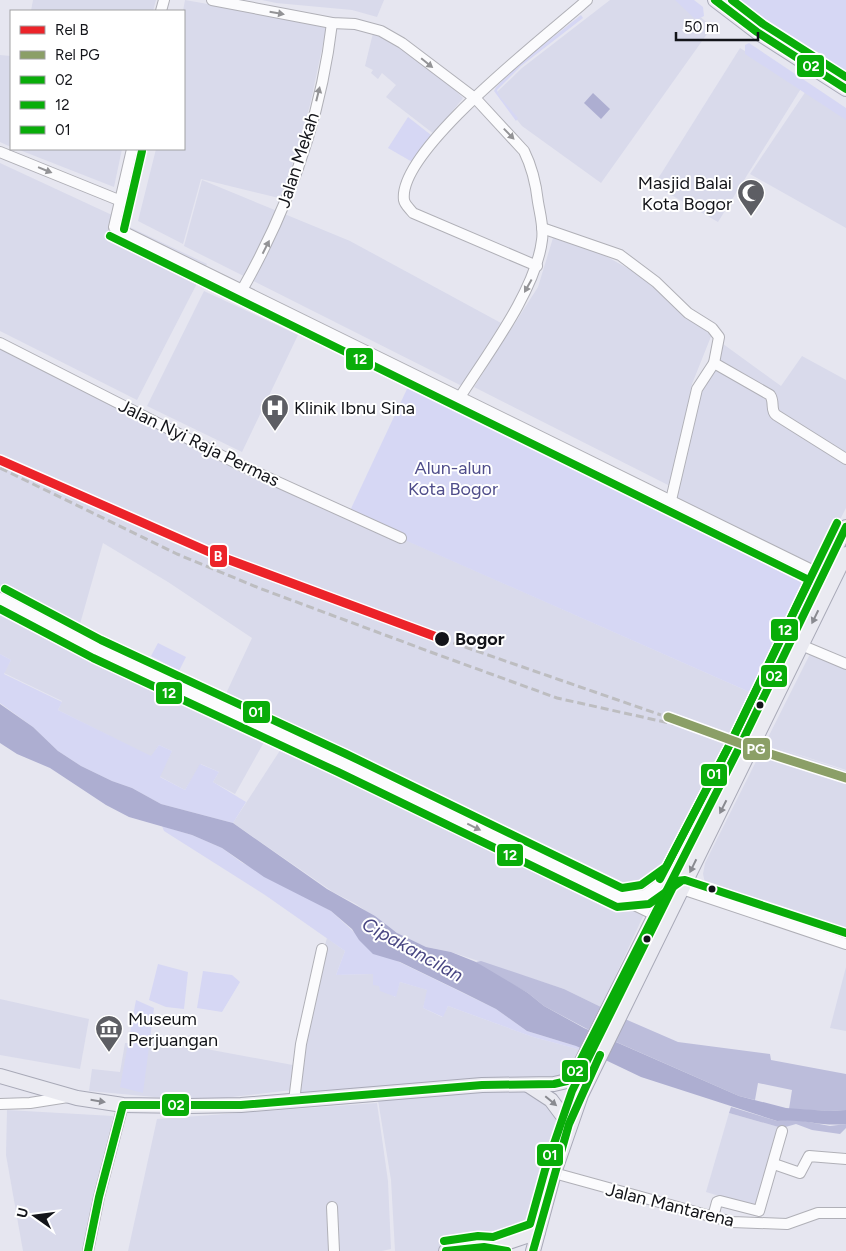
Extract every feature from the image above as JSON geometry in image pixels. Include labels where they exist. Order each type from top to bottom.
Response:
[{"type":"main road","points":[[715,0],[757,32],[846,89]]},
{"type":"main road","points":[[0,1076],[71,1096],[124,1105],[232,1105],[482,1085],[554,1084],[567,1081],[578,1068],[653,914],[741,744],[846,527]]},
{"type":"main road","points":[[533,1251],[569,1124],[591,1074],[846,554]]},
{"type":"main road","points":[[527,1084],[551,1100],[569,1124]]},
{"type":"main road","points":[[494,1247],[538,1232]]},
{"type":"main road","points":[[446,1251],[478,1246],[494,1247],[507,1251]]},
{"type":"street","points":[[212,0],[374,28],[388,35],[476,99],[524,151],[529,161],[537,190],[542,228],[543,237],[537,266],[512,313],[460,397]]},
{"type":"street","points":[[537,266],[413,213],[404,203],[404,195],[409,178],[434,138],[456,115],[588,0]]},
{"type":"street","name":"Jalan Mekah","points":[[242,290],[275,228],[294,183],[320,88],[332,22]]},
{"type":"street","points":[[132,150],[114,227],[822,575]]},
{"type":"street","points":[[0,152],[121,201]]},
{"type":"street","points":[[542,228],[620,255],[656,282],[688,313],[712,328],[720,337],[714,363],[697,389],[670,500]]},
{"type":"street","name":"Jalan Nyi Raja Permas","points":[[0,343],[240,465],[401,538]]},
{"type":"street","points":[[714,363],[770,395],[773,400],[773,410],[776,416],[846,459]]},
{"type":"street","points":[[0,598],[97,649],[430,806],[653,914]]},
{"type":"street","points":[[801,646],[846,664]]},
{"type":"street","points":[[620,898],[645,895],[671,879],[682,889],[846,944]]},
{"type":"street","points":[[294,1101],[301,1044],[322,949]]},
{"type":"street","points":[[0,1104],[30,1103],[71,1096]]},
{"type":"street","points":[[88,1251],[99,1197],[124,1105]]},
{"type":"street","points":[[713,1217],[717,1202],[720,1201],[759,1211],[782,1131]]},
{"type":"street","points":[[774,1164],[800,1173],[809,1156],[846,1159]]},
{"type":"street","name":"Jalan Mantarena","points":[[554,1173],[713,1217],[747,1224],[787,1224],[818,1213],[846,1212]]},
{"type":"street","points":[[332,1207],[334,1251]]},
{"type":"shaded area","points":[[33,0],[156,0],[153,10],[31,10]]},
{"type":"shaded area","points":[[185,0],[327,25],[310,105],[288,180],[279,198],[201,179],[183,244],[138,221],[156,150],[185,150],[185,10],[183,10]]},
{"type":"shaded area","points":[[262,0],[384,0],[377,17],[352,10]]},
{"type":"shaded area","points":[[610,0],[681,0],[712,27],[601,183],[522,126],[498,96],[498,91],[522,68]]},
{"type":"shaded area","points":[[374,29],[422,58],[463,98],[434,134],[386,97],[396,85],[382,73],[378,79],[371,73],[373,70],[365,66]]},
{"type":"shaded area","points":[[740,48],[802,87],[718,222],[654,185]]},
{"type":"shaded area","points":[[0,55],[10,56],[10,147],[0,142]]},
{"type":"shaded area","points":[[808,88],[846,115],[846,228],[750,174]]},
{"type":"shaded area","points":[[20,150],[122,150],[114,187]]},
{"type":"shaded area","points":[[0,163],[112,215],[115,220],[207,264],[137,400],[0,331]]},
{"type":"shaded area","points":[[202,180],[350,241],[501,323],[462,386],[184,246]]},
{"type":"shaded area","points":[[553,238],[602,254],[647,279],[714,329],[692,384],[672,487],[474,387],[538,287]]},
{"type":"shaded area","points":[[204,291],[298,335],[242,452],[147,406]]},
{"type":"shaded area","points":[[719,341],[781,386],[802,356],[846,380],[846,508],[814,570],[671,500],[697,391]]},
{"type":"shaded area","points":[[0,343],[401,538],[754,694],[680,836],[648,888],[624,898],[223,700],[252,638],[168,582],[103,543],[76,638],[268,735],[235,794],[213,782],[219,772],[201,764],[185,790],[159,776],[172,751],[159,745],[151,757],[58,710],[62,701],[4,673],[11,660],[0,654]]},
{"type":"shaded area","points":[[812,650],[846,663],[846,770],[778,748],[846,771],[846,932],[705,883],[703,874],[705,863]]},
{"type":"shaded area","points":[[288,738],[646,910],[601,1007],[564,989],[451,952],[426,947],[397,933],[356,904],[333,892],[233,823]]},
{"type":"shaded area","points":[[327,938],[345,951],[336,975],[373,974],[379,986],[395,997],[400,982],[428,990],[423,1008],[442,1017],[448,1006],[533,1037],[585,1051],[567,1081],[528,1085],[569,1124],[538,1232],[505,1250],[507,1251],[395,1251],[391,1180],[377,1094],[294,1100],[292,1090],[198,1101],[89,1091],[92,1069],[120,1072],[125,1043],[185,1045],[298,1066],[312,989]]},
{"type":"shaded area","points":[[481,961],[564,989],[601,1007],[589,1030],[544,1006],[528,993],[488,971],[476,962]]},
{"type":"shaded area","points":[[846,967],[846,1031],[830,1028]]},
{"type":"shaded area","points":[[0,999],[89,1019],[80,1069],[0,1055]]},
{"type":"shaded area","points":[[625,1019],[678,1042],[770,1054],[771,1060],[846,1074],[846,1110],[789,1109],[792,1090],[758,1083],[755,1100],[739,1096],[614,1041]]},
{"type":"shaded area","points":[[377,1103],[388,1181],[391,1249],[382,1251],[128,1251],[157,1119]]},
{"type":"shaded area","points":[[731,1107],[777,1121],[793,1119],[830,1126],[846,1124],[846,1128],[840,1134],[812,1130],[796,1124],[782,1128],[729,1113]]},
{"type":"shaded area","points":[[7,1110],[113,1116],[107,1161],[89,1251],[23,1251],[6,1155]]},
{"type":"shaded area","points":[[729,1113],[782,1128],[759,1208],[706,1192]]},
{"type":"green space","points":[[675,0],[694,0],[703,7],[704,16],[698,19],[694,18]]},
{"type":"green space","points":[[740,0],[846,0],[846,72],[751,10]]},
{"type":"green space","points":[[581,15],[583,18],[521,66],[497,90],[500,97],[518,118],[516,121],[494,91],[496,87],[519,64]]},
{"type":"green space","points":[[749,43],[846,108],[846,120],[745,54],[745,45]]},
{"type":"green space","points":[[408,117],[431,135],[414,163],[388,148]]},
{"type":"green space","name":"Alun-alun Kota Bogor","points":[[414,374],[814,570],[754,694],[348,515]]},
{"type":"green space","points":[[158,643],[186,657],[179,671],[151,656]]},
{"type":"green space","points":[[0,654],[11,660],[4,674],[62,702],[58,710],[151,756],[159,745],[172,751],[160,777],[185,790],[200,764],[219,772],[213,782],[246,802],[233,823],[161,804],[132,788],[81,766],[58,751],[33,727],[0,703]]},
{"type":"green space","points":[[162,826],[192,835],[222,848],[241,862],[331,911],[356,934],[393,959],[496,1009],[527,1031],[576,1046],[585,1051],[533,1037],[448,1006],[443,1017],[423,1008],[427,990],[400,982],[396,997],[380,991],[379,986],[373,985],[373,974],[336,975],[345,951],[265,895],[164,831]]},
{"type":"green space","points":[[158,964],[188,972],[184,1009],[166,1007],[149,1000]]},
{"type":"green space","points":[[203,971],[232,975],[240,982],[222,1012],[197,1008]]},
{"type":"green space","points":[[136,1000],[154,1008],[143,1093],[120,1087]]},
{"type":"water","points":[[593,93],[610,109],[601,119],[584,103]]},
{"type":"water","name":"Cipakancilan","points":[[0,704],[33,727],[58,751],[81,766],[132,788],[161,804],[233,823],[327,889],[375,916],[397,933],[426,947],[451,952],[476,962],[528,993],[544,1006],[584,1028],[739,1096],[786,1108],[829,1111],[846,1110],[846,1124],[777,1121],[641,1077],[576,1046],[527,1031],[496,1009],[464,993],[400,962],[373,954],[359,940],[352,929],[331,911],[264,877],[222,848],[192,835],[129,817],[106,805],[50,768],[17,754],[0,743]]},
{"type":"railway","points":[[0,468],[177,554],[259,588],[436,654],[557,698],[714,733]]},
{"type":"railway","points":[[442,639],[661,715]]},
{"type":"rail line","name":"B","points":[[0,460],[216,555],[442,639]]},
{"type":"rail line","name":"PG","points":[[668,717],[761,751],[846,778]]},
{"type":"transit line","name":"02","points":[[715,0],[757,32],[846,89]]},
{"type":"transit line","name":"01","points":[[732,0],[763,24],[846,77]]},
{"type":"transit line","name":"12","points":[[124,229],[142,151]]},
{"type":"transit line","name":"12","points":[[110,236],[809,580],[732,740],[660,879]]},
{"type":"transit line","name":"01","points":[[5,589],[101,640],[346,754],[622,888],[641,885],[666,867],[732,740],[837,523]]},
{"type":"transit line","name":"02","points":[[88,1251],[99,1197],[123,1105],[241,1105],[482,1085],[554,1084],[567,1081],[572,1077],[741,744],[846,527]]},
{"type":"transit line","name":"12","points":[[0,609],[93,658],[338,772],[617,907],[649,904],[680,882]]},
{"type":"transit line","name":"01","points":[[444,1241],[478,1236],[493,1237],[530,1224],[545,1170],[572,1091],[676,881],[685,880],[846,933]]},
{"type":"transit line","name":"02","points":[[533,1251],[569,1124],[600,1055]]},
{"type":"transit line","name":"02","points":[[446,1251],[484,1247],[507,1251]]},
{"type":"place","name":"Masjid Balai Kota Bogor","points":[[751,217]]},
{"type":"place","name":"Klinik Ibnu Sina","points":[[275,432]]},
{"type":"place","name":"Bogor","points":[[442,639]]},
{"type":"place","name":"Museum Perjuangan","points":[[109,1053]]}]
